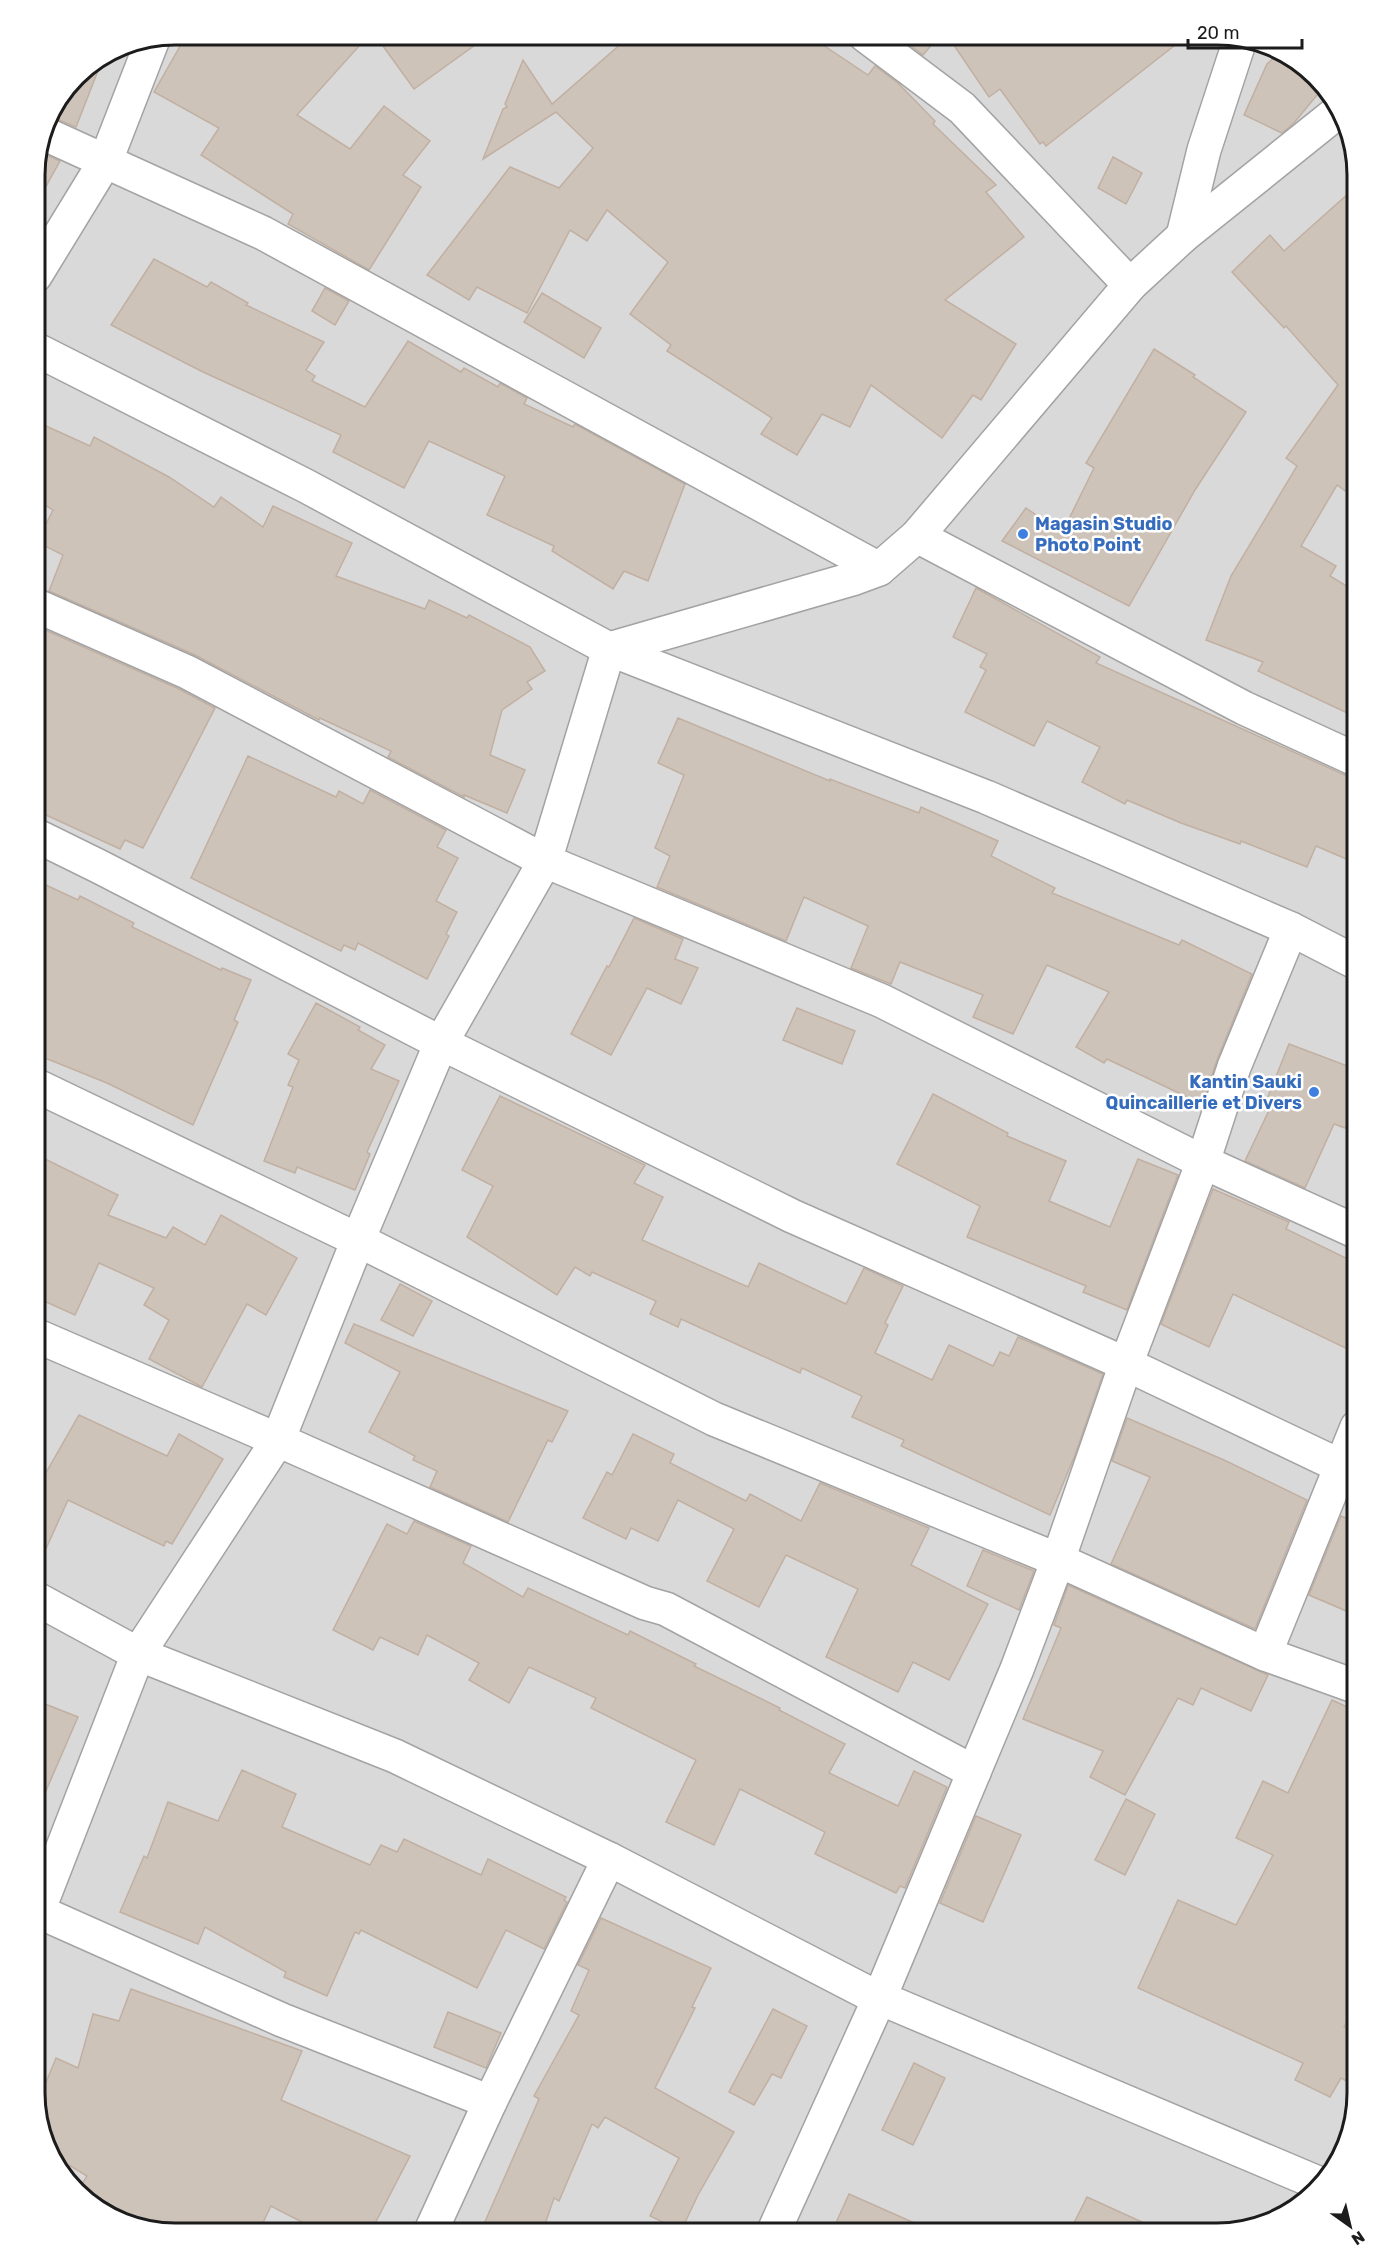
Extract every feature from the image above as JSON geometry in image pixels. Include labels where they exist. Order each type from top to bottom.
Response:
[{"type":"street","points":[[878,45],[962,108],[1130,285]]},
{"type":"street","points":[[1182,236],[1204,150],[1238,47]]},
{"type":"street","points":[[45,260],[106,160],[150,48]]},
{"type":"street","points":[[609,649],[852,579],[879,569],[917,536],[1130,285],[1182,236],[1333,116]]},
{"type":"street","points":[[51,136],[263,233],[879,569]]},
{"type":"street","points":[[45,354],[306,486],[609,649],[986,797],[1290,928],[1347,957]]},
{"type":"street","points":[[917,536],[1244,708],[1347,755]]},
{"type":"street","points":[[45,609],[187,672],[545,861],[882,1001],[1203,1162],[1347,1227]]},
{"type":"street","points":[[45,1890],[138,1654],[278,1440],[358,1240],[441,1043],[545,861],[609,649]]},
{"type":"street","points":[[45,840],[441,1043],[792,1216],[1126,1364],[1347,1469]]},
{"type":"street","points":[[777,2223],[1017,1669],[1058,1560],[1126,1364],[1203,1162],[1234,1067],[1290,928]]},
{"type":"street","points":[[45,1091],[358,1240],[714,1419],[1058,1560],[1265,1654],[1347,1683]]},
{"type":"street","points":[[45,1339],[645,1603],[666,1609],[974,1772]]},
{"type":"street","points":[[1265,1654],[1347,1474]]},
{"type":"street","points":[[45,1604],[138,1654],[395,1756],[609,1859],[874,1995],[1313,2181]]},
{"type":"street","points":[[435,2223],[490,2102],[609,1859]]},
{"type":"street","points":[[45,1917],[282,2020],[490,2102]]},
{"type":"street","points":[[757,2223],[797,2151],[874,1995]]},
{"type":"shaded area","points":[[1225,45],[1259,52],[1289,67],[1315,89],[1334,118],[1343,142],[1347,175],[1347,2093],[1343,2126],[1330,2158],[1309,2185],[1274,2210],[1250,2219],[1217,2223],[167,2223],[133,2216],[103,2201],[77,2179],[58,2150],[49,2126],[45,2093],[45,167],[49,142],[55,125],[77,89],[110,62],[142,49],[158,46]]},
{"type":"building","points":[[181,45],[360,45],[297,115],[350,149],[384,106],[430,141],[403,175],[421,187],[369,270],[288,224],[293,214],[201,155],[219,128],[154,92]]},
{"type":"building","points":[[382,45],[475,45],[414,89]]},
{"type":"building","points":[[620,45],[823,45],[868,75],[875,66],[898,83],[935,121],[933,124],[996,185],[986,192],[1024,237],[945,300],[1016,344],[981,400],[973,395],[942,438],[871,385],[850,427],[822,414],[797,455],[761,434],[772,418],[667,351],[671,345],[630,314],[668,262],[607,210],[587,241],[570,230],[527,313],[477,287],[469,300],[427,275],[510,167],[559,188],[593,148],[556,112],[483,159],[503,109],[507,107],[505,104],[523,60],[552,104]]},
{"type":"building","points":[[910,45],[932,45],[923,55]]},
{"type":"building","points":[[954,45],[1175,45],[1046,146],[1043,142],[1040,144],[1000,89],[989,97]]},
{"type":"building","points":[[1274,58],[1303,77],[1318,94],[1294,123],[1282,133],[1244,115],[1267,64]]},
{"type":"building","points":[[98,70],[76,127],[57,119],[77,89]]},
{"type":"building","points":[[47,155],[60,161],[45,188]]},
{"type":"building","points":[[1113,157],[1142,173],[1126,204],[1098,188]]},
{"type":"building","points":[[1347,195],[1347,492],[1337,485],[1301,546],[1336,566],[1330,576],[1347,586],[1347,713],[1258,671],[1263,662],[1206,640],[1231,576],[1297,466],[1286,458],[1338,385],[1286,326],[1284,328],[1232,272],[1270,235],[1284,251]]},
{"type":"building","points":[[154,259],[207,287],[211,282],[248,303],[246,305],[324,342],[306,370],[315,376],[312,381],[365,407],[408,341],[461,372],[464,368],[498,387],[500,383],[527,398],[524,404],[573,427],[575,424],[685,484],[648,581],[624,571],[613,589],[552,551],[554,546],[487,515],[505,476],[429,441],[404,488],[333,452],[341,435],[203,372],[111,325]]},
{"type":"building","points":[[325,288],[349,301],[335,325],[312,311]]},
{"type":"building","points":[[542,293],[601,328],[584,358],[524,322]]},
{"type":"building","points":[[1154,349],[1246,412],[1195,490],[1129,606],[1002,541],[1026,508],[1062,533],[1094,468],[1086,463]]},
{"type":"building","points":[[45,426],[90,446],[94,437],[169,477],[214,507],[221,497],[263,527],[273,506],[352,543],[336,576],[425,609],[429,600],[467,618],[469,615],[530,647],[545,671],[527,682],[532,689],[502,710],[490,755],[525,770],[507,813],[464,795],[464,797],[388,757],[391,751],[320,718],[319,720],[195,655],[49,591],[63,555],[45,546],[45,526],[53,510],[45,505]]},
{"type":"building","points":[[976,588],[1100,657],[1096,663],[1347,776],[1347,859],[1316,846],[1307,867],[1241,841],[1240,844],[1181,823],[1127,800],[1125,804],[1082,782],[1100,747],[1047,721],[1034,746],[965,712],[986,670],[980,667],[987,654],[953,637]]},
{"type":"building","points":[[45,630],[179,689],[215,708],[143,848],[125,840],[120,849],[45,815]]},
{"type":"building","points":[[678,718],[830,781],[830,779],[919,813],[921,807],[998,841],[991,856],[1055,888],[1052,893],[1179,945],[1182,940],[1252,974],[1202,1104],[1107,1059],[1104,1063],[1076,1047],[1109,992],[1047,965],[1013,1034],[973,1017],[983,995],[900,962],[891,984],[851,968],[868,926],[804,897],[786,941],[657,887],[670,856],[655,848],[684,775],[658,763]]},
{"type":"building","points":[[248,756],[336,797],[339,791],[363,804],[370,790],[446,830],[437,847],[458,858],[436,901],[457,912],[446,934],[449,936],[427,979],[358,943],[355,950],[344,945],[341,951],[191,878]]},
{"type":"building","points":[[45,885],[78,900],[80,896],[134,923],[132,927],[221,970],[222,968],[251,980],[234,1020],[238,1022],[193,1125],[107,1083],[45,1058]]},
{"type":"building","points":[[634,918],[683,939],[675,959],[698,968],[681,1004],[647,988],[611,1055],[571,1034]]},
{"type":"building","points":[[316,1003],[360,1027],[358,1030],[385,1045],[371,1069],[399,1081],[367,1152],[370,1154],[355,1190],[297,1167],[295,1173],[264,1161],[293,1087],[288,1085],[299,1060],[288,1054]]},
{"type":"building","points":[[797,1008],[855,1031],[842,1064],[783,1040]]},
{"type":"building","points":[[1289,1044],[1347,1066],[1347,1123],[1345,1128],[1334,1124],[1305,1188],[1245,1161],[1273,1102],[1267,1099]]},
{"type":"building","points":[[933,1094],[1008,1133],[1007,1136],[1066,1161],[1049,1201],[1110,1227],[1138,1159],[1178,1175],[1127,1310],[1083,1292],[1086,1286],[967,1237],[980,1206],[897,1164]]},
{"type":"building","points":[[500,1096],[645,1165],[634,1183],[663,1197],[642,1240],[748,1287],[759,1263],[846,1304],[864,1268],[903,1286],[885,1323],[888,1325],[875,1353],[932,1380],[949,1345],[993,1366],[1000,1352],[1009,1356],[1018,1337],[1103,1374],[1075,1455],[1050,1515],[901,1446],[904,1440],[852,1417],[862,1396],[802,1368],[800,1373],[681,1319],[678,1327],[650,1314],[656,1301],[592,1272],[590,1276],[575,1267],[557,1295],[467,1237],[493,1186],[462,1170]]},
{"type":"building","points":[[45,1159],[118,1195],[108,1215],[166,1238],[173,1227],[205,1245],[221,1215],[297,1258],[266,1315],[247,1304],[202,1387],[149,1359],[169,1320],[144,1305],[154,1288],[99,1263],[75,1315],[45,1302]]},
{"type":"building","points":[[1213,1189],[1289,1222],[1286,1229],[1347,1259],[1347,1349],[1233,1294],[1209,1347],[1161,1324]]},
{"type":"building","points":[[400,1284],[432,1301],[413,1336],[381,1320]]},
{"type":"building","points":[[354,1324],[568,1411],[552,1442],[548,1440],[508,1522],[430,1487],[437,1471],[413,1460],[415,1456],[369,1432],[400,1372],[345,1343]]},
{"type":"building","points":[[79,1415],[167,1456],[179,1434],[223,1459],[172,1544],[166,1541],[164,1546],[68,1500],[45,1551],[45,1474]]},
{"type":"building","points":[[1127,1418],[1224,1460],[1307,1500],[1255,1629],[1111,1564],[1150,1477],[1112,1461]]},
{"type":"building","points":[[633,1434],[674,1454],[670,1463],[746,1501],[750,1494],[801,1521],[820,1483],[929,1528],[911,1565],[988,1604],[949,1680],[913,1662],[898,1692],[826,1657],[858,1589],[786,1555],[759,1607],[707,1581],[734,1529],[678,1500],[658,1541],[631,1528],[626,1539],[583,1518],[607,1472],[612,1475]]},
{"type":"building","points":[[1341,1516],[1347,1518],[1347,1611],[1309,1595]]},
{"type":"building","points":[[414,1521],[471,1546],[463,1563],[523,1597],[528,1588],[628,1635],[630,1631],[845,1744],[829,1773],[898,1806],[914,1771],[947,1787],[905,1888],[900,1886],[896,1893],[815,1854],[825,1832],[740,1789],[714,1845],[666,1822],[696,1760],[591,1708],[596,1698],[529,1667],[509,1703],[469,1680],[479,1663],[427,1635],[418,1655],[380,1637],[373,1650],[333,1630],[387,1524],[407,1534]]},
{"type":"building","points":[[983,1550],[1034,1571],[1019,1610],[967,1586]]},
{"type":"building","points":[[1068,1585],[1268,1675],[1251,1711],[1201,1688],[1193,1705],[1178,1698],[1125,1795],[1090,1777],[1103,1751],[1023,1719],[1061,1628],[1054,1625]]},
{"type":"building","points":[[1332,1700],[1347,1707],[1347,2021],[1344,2027],[1347,2029],[1347,2081],[1341,2078],[1330,2097],[1295,2080],[1303,2063],[1138,1988],[1178,1900],[1236,1925],[1273,1855],[1236,1838],[1263,1781],[1288,1793]]},
{"type":"building","points":[[45,1704],[78,1717],[45,1793]]},
{"type":"building","points":[[242,1770],[296,1794],[282,1827],[370,1865],[381,1845],[397,1852],[404,1839],[481,1875],[488,1859],[566,1897],[564,1900],[567,1902],[544,1949],[506,1930],[477,1988],[361,1930],[359,1934],[355,1932],[327,1996],[284,1977],[286,1972],[205,1927],[198,1944],[120,1912],[144,1856],[147,1858],[168,1802],[218,1821]]},
{"type":"building","points":[[1126,1799],[1155,1814],[1125,1875],[1095,1860]]},
{"type":"building","points":[[976,1816],[1021,1835],[983,1922],[940,1903]]},
{"type":"building","points":[[601,1918],[711,1968],[692,2007],[695,2008],[655,2088],[734,2132],[685,2223],[664,2223],[650,2216],[679,2158],[605,2117],[598,2128],[592,2124],[559,2201],[554,2198],[545,2223],[484,2223],[539,2099],[534,2096],[579,2015],[571,2011],[589,1970],[578,1965]]},
{"type":"building","points":[[131,1989],[302,2051],[281,2100],[410,2156],[375,2223],[304,2223],[271,2206],[263,2223],[167,2223],[133,2216],[118,2210],[89,2191],[82,2184],[87,2176],[66,2163],[55,2143],[46,2110],[45,2085],[56,2058],[78,2068],[93,2014],[119,2021]]},
{"type":"building","points":[[773,2009],[807,2026],[781,2078],[772,2074],[754,2105],[729,2092]]},
{"type":"building","points":[[448,2012],[501,2033],[486,2068],[434,2047]]},
{"type":"building","points":[[914,2063],[945,2078],[913,2145],[882,2130]]},
{"type":"building","points":[[849,2194],[914,2223],[836,2223]]},
{"type":"building","points":[[1087,2197],[1144,2223],[1074,2223]]},
{"type":"place","name":"Magasin Studio Photo Point","points":[[1023,534]]},
{"type":"place","name":"Kantin Sauki Quincaillerie et Divers","points":[[1314,1092]]}]
